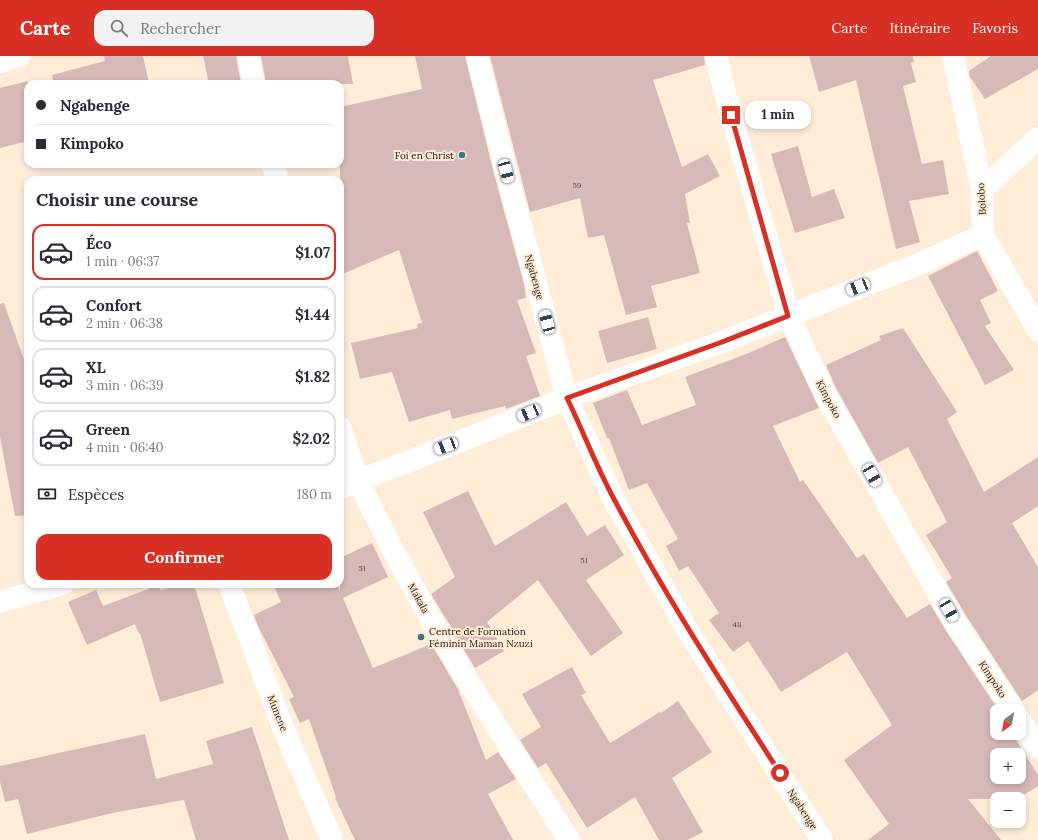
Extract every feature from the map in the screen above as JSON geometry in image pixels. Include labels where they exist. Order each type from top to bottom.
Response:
[{"type":"street","points":[[0,62],[19,56]]},
{"type":"street","points":[[248,56],[253,80]]},
{"type":"street","name":"Ngabenge","points":[[477,56],[506,171],[567,398],[613,498],[686,626],[822,840]]},
{"type":"street","name":"Kimpoko","points":[[716,56],[788,316],[829,401],[956,624],[1009,704]]},
{"type":"street","name":"Bolobo","points":[[953,56],[982,190],[983,235],[1038,330]]},
{"type":"street","points":[[982,190],[1038,138]]},
{"type":"street","points":[[349,484],[567,398],[722,342],[919,264],[983,235]]},
{"type":"street","name":"Makala","points":[[344,452],[349,484],[393,550],[429,616],[466,678],[569,840]]},
{"type":"street","points":[[0,602],[49,588]]},
{"type":"street","name":"Munene","points":[[231,588],[284,730],[332,840]]},
{"type":"street","points":[[1026,730],[1038,748]]},
{"type":"building","points":[[104,56],[143,56],[148,80],[53,80],[52,75],[105,61]]},
{"type":"building","points":[[203,56],[236,56],[240,80],[208,80]]},
{"type":"building","points":[[261,56],[348,56],[353,84],[344,84],[344,80],[265,80]]},
{"type":"building","points":[[415,56],[465,56],[494,174],[524,284],[526,298],[517,300],[536,353],[526,356],[540,396],[506,409],[505,406],[452,419],[450,410],[409,422],[392,372],[360,379],[351,343],[418,328],[417,324],[422,323],[399,250],[344,273],[344,176],[340,176],[340,168],[344,168],[344,106],[422,89]]},
{"type":"building","points":[[490,56],[704,56],[705,65],[653,80],[682,167],[708,154],[720,176],[685,194],[690,223],[687,223],[700,273],[651,286],[657,307],[626,315],[604,235],[588,238],[580,198],[530,212]]},
{"type":"building","points":[[809,56],[913,56],[914,62],[911,63],[916,82],[903,86],[922,164],[943,160],[949,194],[909,201],[920,242],[896,249],[856,80],[819,92]]},
{"type":"building","points":[[991,56],[1038,56],[1038,69],[985,99],[970,77],[969,71]]},
{"type":"building","points":[[24,82],[24,142],[0,148],[0,88]]},
{"type":"building","points":[[798,146],[812,197],[834,189],[845,218],[795,233],[771,154]]},
{"type":"building","points":[[977,251],[998,291],[980,300],[991,323],[985,326],[1014,370],[985,385],[928,276]]},
{"type":"building","points":[[4,303],[24,360],[24,515],[15,516],[0,437],[0,304]]},
{"type":"building","points":[[648,317],[657,349],[607,363],[598,331]]},
{"type":"building","points":[[903,328],[957,412],[947,419],[984,492],[1038,457],[1038,506],[1012,523],[1038,567],[1038,690],[1022,701],[946,582],[952,578],[926,535],[947,522],[908,447],[878,463],[836,388],[826,365],[881,340],[879,336]]},
{"type":"building","points":[[785,337],[819,408],[773,426],[800,482],[803,480],[857,558],[864,554],[907,618],[930,604],[994,704],[990,704],[990,740],[1016,740],[1021,748],[990,748],[990,784],[1026,784],[1026,756],[1038,775],[1038,786],[1026,793],[1026,792],[990,792],[990,799],[968,799],[1001,840],[868,840],[889,824],[844,760],[892,725],[847,652],[781,692],[748,641],[733,652],[709,620],[719,613],[688,566],[679,571],[666,546],[678,539],[647,483],[629,490],[609,438],[607,438],[593,403],[627,390],[642,425],[696,405],[685,377],[746,354]]},
{"type":"building","points":[[468,491],[495,546],[566,502],[587,536],[605,525],[624,555],[586,580],[623,633],[591,656],[538,580],[487,622],[504,651],[475,668],[431,594],[455,577],[423,512]]},
{"type":"building","points":[[372,543],[388,577],[343,598],[373,668],[431,644],[458,689],[486,760],[498,752],[516,779],[488,794],[513,840],[355,840],[335,798],[336,797],[309,719],[300,723],[289,699],[294,697],[258,626],[254,615],[281,602],[275,588],[339,588],[340,591],[340,588],[344,588],[344,556]]},
{"type":"building","points":[[151,588],[160,588],[161,590],[168,588],[195,588],[224,683],[160,702],[140,633],[139,634],[135,624],[87,645],[68,602],[96,590],[103,606]]},
{"type":"building","points":[[572,667],[586,693],[581,695],[610,743],[660,712],[661,713],[678,701],[712,752],[672,778],[703,832],[688,840],[659,840],[635,797],[587,828],[546,763],[538,768],[520,740],[541,727],[522,694]]},
{"type":"building","points":[[252,727],[289,840],[196,840],[184,800],[112,813],[27,834],[18,799],[5,802],[0,782],[0,766],[145,734],[156,779],[213,764],[206,741]]},
{"type":"place","name":"Foi en Christ","points":[[462,155]]},
{"type":"place","name":"Centre de Formation Féminin Maman Nzuzi","points":[[421,637]]},
{"type":"route","points":[[731,115],[788,316],[722,342],[567,398],[613,498],[686,626],[780,773]]}]
